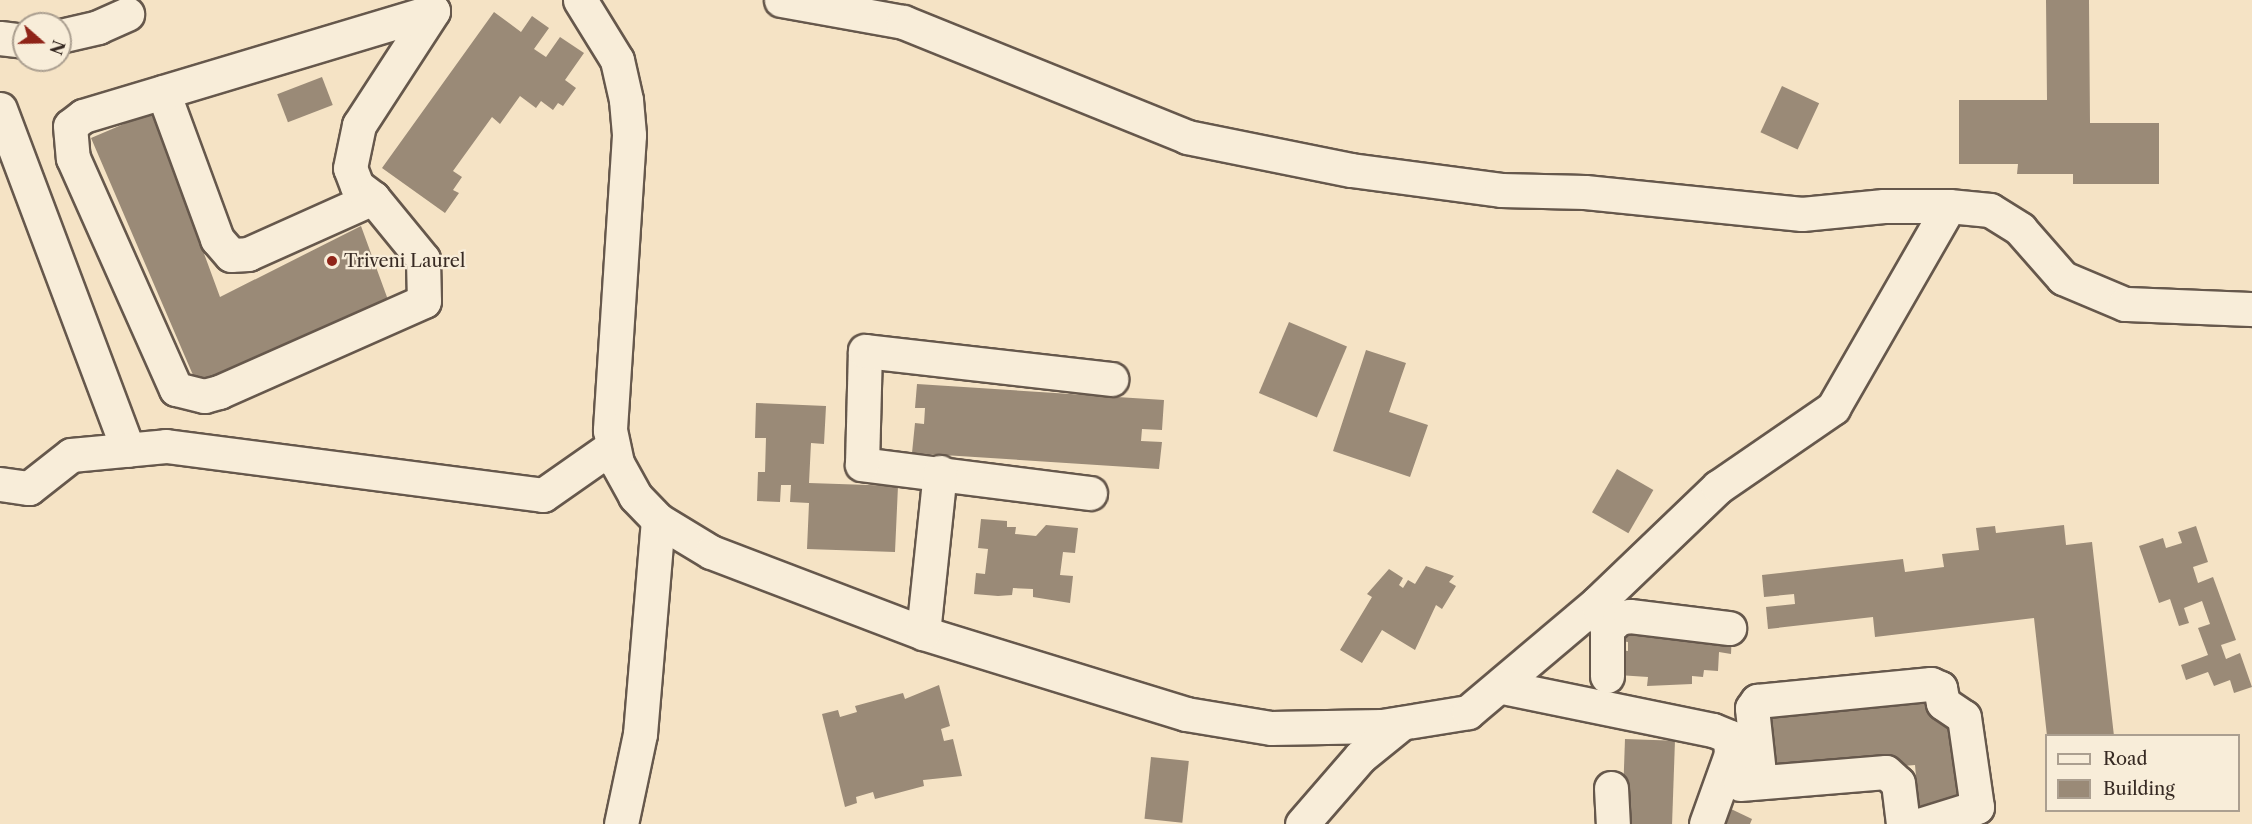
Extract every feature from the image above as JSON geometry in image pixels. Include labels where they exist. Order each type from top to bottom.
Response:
[{"type":"street","points":[[580,0],[617,60],[629,135],[614,320],[610,430],[614,446],[635,496],[658,520],[711,552],[923,633],[1186,714],[1271,728],[1402,723],[1468,712],[1602,616],[1718,487],[1833,408],[1949,206]]},
{"type":"street","points":[[781,0],[903,22],[1187,137],[1351,170],[1501,190],[1585,192],[1802,214],[1884,206],[1949,206],[1990,210],[2020,229],[2063,278],[2125,304],[2252,309]]},
{"type":"street","points":[[437,6],[355,136],[350,168],[357,186],[373,198],[423,259],[428,286],[424,301],[219,392],[204,396],[176,389],[68,141],[70,126],[83,116],[437,6]]},
{"type":"street","points":[[72,33],[98,27],[127,14]]},
{"type":"street","points":[[163,92],[217,239],[231,255],[248,254],[373,198]]},
{"type":"street","points":[[0,109],[129,450]]},
{"type":"street","points":[[1090,493],[940,472],[862,464],[866,351],[1111,379]]},
{"type":"street","points":[[0,484],[29,488],[71,455],[166,446],[543,495],[614,446]]},
{"type":"street","points":[[923,633],[940,472]]},
{"type":"street","points":[[621,824],[640,734],[658,520]]},
{"type":"street","points":[[1602,616],[1619,618],[1630,616],[1729,628]]},
{"type":"street","points":[[1602,616],[1607,676]]},
{"type":"street","points":[[1760,782],[1752,708],[1757,701],[1931,684],[1941,688],[1942,703],[1964,717],[1977,807],[1922,824]]},
{"type":"street","points":[[1503,687],[1713,730],[1730,737],[1731,754],[1706,824]]},
{"type":"street","points":[[1302,824],[1359,757],[1402,723]]},
{"type":"street","points":[[1720,785],[1886,772],[1898,783],[1903,824]]},
{"type":"street","points":[[1611,788],[1613,824]]},
{"type":"building","points":[[2046,0],[2089,0],[2090,123],[2159,123],[2159,184],[2073,184],[2073,174],[2017,174],[2018,164],[1959,164],[1959,100],[2047,100]]},
{"type":"building","points":[[494,12],[521,32],[532,16],[549,28],[534,49],[546,57],[560,37],[584,53],[565,80],[576,88],[563,106],[558,103],[553,110],[541,101],[536,108],[520,96],[500,124],[492,117],[453,171],[462,177],[453,190],[459,193],[445,213],[382,168]]},
{"type":"building","points":[[322,77],[333,105],[288,122],[277,94]]},
{"type":"building","points":[[1782,86],[1819,103],[1798,150],[1760,132]]},
{"type":"building","name":"Triveni Laurel","points":[[152,112],[220,297],[361,226],[391,308],[199,389],[91,138]]},
{"type":"building","points":[[1289,322],[1347,347],[1317,417],[1259,393]]},
{"type":"building","points":[[1366,350],[1406,363],[1389,412],[1428,425],[1410,477],[1333,451]]},
{"type":"building","points":[[917,384],[1164,400],[1162,430],[1142,429],[1141,441],[1162,442],[1159,469],[912,453],[915,423],[924,424],[925,408],[915,408]]},
{"type":"building","points":[[756,403],[826,406],[824,444],[811,443],[809,483],[898,486],[895,552],[807,549],[809,503],[790,502],[791,485],[781,485],[780,502],[757,501],[758,472],[765,472],[766,438],[755,438]]},
{"type":"building","points":[[1617,469],[1653,490],[1628,533],[1592,512]]},
{"type":"building","points":[[981,519],[1007,521],[1007,527],[1016,527],[1015,534],[1036,536],[1046,525],[1078,528],[1075,553],[1063,552],[1060,575],[1073,576],[1070,603],[1033,597],[1033,589],[1013,588],[1012,595],[974,594],[976,573],[985,574],[988,549],[978,548]]},
{"type":"building","points":[[2064,525],[2066,545],[2092,542],[2114,734],[2047,734],[2034,618],[1875,637],[1873,617],[1768,629],[1766,607],[1795,604],[1794,594],[1764,597],[1762,575],[1903,559],[1905,572],[1944,567],[1942,554],[1979,550],[1976,528],[1995,526],[1996,533]]},
{"type":"building","points":[[2196,526],[2208,562],[2193,567],[2198,583],[2213,577],[2236,640],[2221,645],[2226,659],[2240,653],[2252,687],[2234,693],[2230,680],[2214,686],[2208,672],[2186,680],[2181,665],[2208,655],[2198,628],[2210,624],[2202,601],[2184,608],[2189,623],[2179,626],[2170,599],[2159,603],[2139,546],[2163,538],[2166,548],[2182,543],[2178,532]]},
{"type":"building","points":[[1426,566],[1454,576],[1449,582],[1456,586],[1442,609],[1436,605],[1415,650],[1382,630],[1362,663],[1340,650],[1372,597],[1367,594],[1389,569],[1403,578],[1399,585],[1403,588],[1408,580],[1415,584]]},
{"type":"building","points":[[1622,624],[1652,626],[1651,637],[1660,638],[1661,626],[1732,632],[1731,654],[1719,652],[1718,671],[1704,670],[1703,677],[1692,676],[1692,684],[1647,686],[1648,677],[1618,675],[1619,650],[1628,651],[1628,642],[1620,641]]},
{"type":"building","points":[[939,685],[950,726],[941,729],[944,741],[953,739],[962,776],[923,780],[924,786],[875,799],[873,792],[856,797],[857,803],[845,807],[822,714],[838,710],[840,717],[857,712],[855,706],[903,693],[905,699]]},
{"type":"building","points":[[1936,693],[1939,722],[1960,719],[1969,804],[1919,811],[1915,765],[1765,777],[1757,706]]},
{"type":"building","points":[[1625,739],[1675,741],[1672,824],[1622,824]]},
{"type":"building","points":[[1151,757],[1189,761],[1182,823],[1145,819]]},
{"type":"building","points":[[1731,809],[1752,819],[1750,824],[1724,824]]},
{"type":"place","name":"Triveni Laurel","points":[[332,261]]}]
